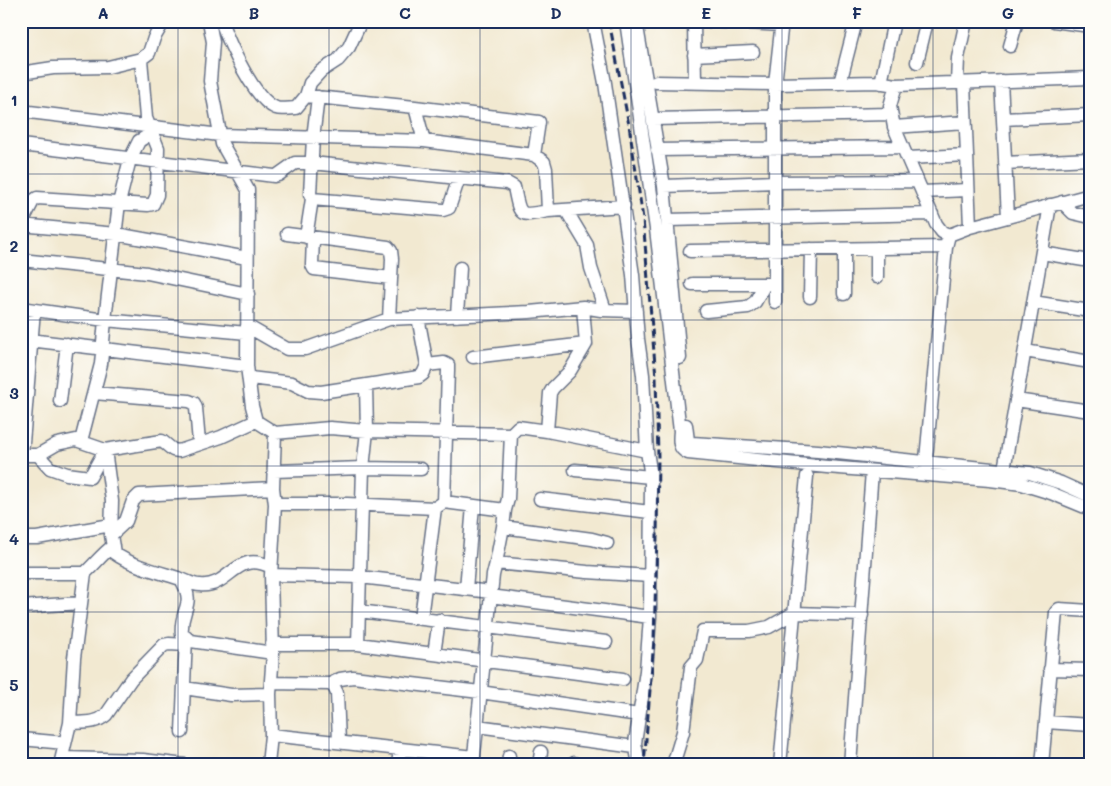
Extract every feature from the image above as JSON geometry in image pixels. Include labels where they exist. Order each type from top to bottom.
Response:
[{"type":"street","points":[[21,73],[53,68],[108,67],[141,59],[149,53],[154,38],[164,21]]},
{"type":"street","points":[[208,21],[213,42],[210,81],[222,144],[248,190],[248,372],[252,406],[256,421],[275,433],[330,428],[367,431],[511,434]]},
{"type":"street","points":[[221,21],[229,44],[264,100],[277,109],[296,108],[312,97],[539,122],[534,155]]},
{"type":"street","points":[[361,21],[349,47],[338,60],[320,71],[310,83],[313,138],[310,194],[312,199],[310,237],[312,265],[314,269],[391,278]]},
{"type":"street","points":[[594,21],[624,206],[633,275],[647,451],[651,478],[650,617],[646,671],[635,747],[639,765]]},
{"type":"street","points":[[626,21],[688,453],[809,469],[872,471],[926,469],[1004,470],[1030,473],[1069,493],[1090,509]]},
{"type":"street","points":[[636,21],[664,186],[687,446]]},
{"type":"street","points":[[694,21],[694,83]]},
{"type":"street","points":[[708,21],[782,23],[775,84],[775,250],[770,284],[775,302]]},
{"type":"street","points":[[840,83],[856,21]]},
{"type":"street","points":[[881,83],[894,21]]},
{"type":"street","points":[[918,62],[927,21]]},
{"type":"street","points":[[966,21],[958,58],[965,122],[970,227]]},
{"type":"street","points":[[1010,46],[1017,21]]},
{"type":"street","points":[[1054,21],[1090,26]]},
{"type":"street","points":[[694,55],[753,52]]},
{"type":"street","points":[[141,59],[146,118],[157,144],[157,195],[152,204],[37,198],[33,201],[21,224],[116,234],[247,258]]},
{"type":"street","points":[[656,82],[881,83],[896,85],[1090,78]]},
{"type":"street","points":[[1001,81],[1008,217]]},
{"type":"street","points":[[896,85],[890,106],[893,121],[919,186],[932,214],[948,241],[926,469]]},
{"type":"street","points":[[415,107],[424,140]]},
{"type":"street","points":[[21,111],[150,130],[220,135],[424,140],[534,155],[544,162],[546,169],[548,211]]},
{"type":"street","points":[[1003,119],[1090,115]]},
{"type":"street","points":[[653,119],[775,116],[965,122]]},
{"type":"street","points":[[81,441],[101,364],[119,203],[130,159],[139,141],[150,130]]},
{"type":"street","points":[[21,145],[274,176],[295,163],[312,163],[508,183],[514,187],[519,209],[528,215],[548,211],[624,206]]},
{"type":"street","points":[[657,150],[775,149],[967,155]]},
{"type":"street","points":[[1005,163],[1090,159]]},
{"type":"street","points":[[312,199],[443,210],[450,208],[459,178]]},
{"type":"street","points":[[664,186],[775,182],[919,186],[968,190]]},
{"type":"street","points":[[690,251],[877,248],[948,241],[970,227],[1090,195]]},
{"type":"street","points":[[1056,204],[1073,213],[1090,217]]},
{"type":"street","points":[[1004,470],[1042,253],[1056,204]]},
{"type":"street","points":[[566,210],[587,245],[591,268],[605,310]]},
{"type":"street","points":[[667,220],[932,214]]},
{"type":"street","points":[[287,234],[388,247],[391,251],[392,259],[389,319]]},
{"type":"street","points":[[877,248],[877,277]]},
{"type":"street","points":[[844,249],[844,294]]},
{"type":"street","points":[[810,297],[811,250]]},
{"type":"street","points":[[1042,253],[1090,261]]},
{"type":"street","points":[[21,260],[147,273],[248,294]]},
{"type":"street","points":[[457,316],[460,268]]},
{"type":"street","points":[[692,284],[770,284]]},
{"type":"street","points":[[706,311],[751,306],[770,284]]},
{"type":"street","points":[[1033,302],[1090,311]]},
{"type":"street","points":[[256,421],[220,437],[179,451],[174,450],[162,441],[105,450],[81,441],[66,441],[38,455],[22,455],[28,309],[105,320],[247,330],[287,349],[295,350],[305,349],[389,319],[529,312],[583,307],[636,311]]},
{"type":"street","points":[[547,431],[550,393],[570,370],[586,344],[583,307]]},
{"type":"street","points":[[26,339],[103,348],[248,372],[292,383],[313,392],[322,392],[419,377],[423,374],[427,366],[418,318]]},
{"type":"street","points":[[60,401],[67,344]]},
{"type":"street","points":[[473,357],[586,344]]},
{"type":"street","points":[[1025,351],[1090,362]]},
{"type":"street","points":[[421,618],[440,505],[447,432],[448,365],[427,366]]},
{"type":"street","points":[[358,644],[363,468],[367,431],[366,385]]},
{"type":"street","points":[[94,393],[194,403],[199,443]]},
{"type":"street","points":[[1016,400],[1090,411]]},
{"type":"street","points":[[271,735],[400,749],[474,761],[476,726],[491,594],[508,499],[511,434],[518,427],[647,451]]},
{"type":"street","points":[[268,765],[271,735],[273,649],[271,571],[275,504],[273,488],[275,433]]},
{"type":"street","points":[[687,446],[812,450],[1090,496]]},
{"type":"street","points":[[38,455],[50,468],[67,474],[90,477],[105,450]]},
{"type":"street","points":[[105,450],[112,501],[114,553],[120,557],[193,584],[214,584],[246,562],[261,562],[271,571],[360,576],[426,584],[650,617]]},
{"type":"street","points":[[780,765],[812,450]]},
{"type":"street","points":[[274,471],[363,468],[422,469]]},
{"type":"street","points":[[575,470],[651,478]]},
{"type":"street","points":[[850,765],[872,471]]},
{"type":"street","points":[[185,765],[143,760],[106,762],[61,761],[70,723],[74,658],[85,573],[95,564],[112,535],[126,521],[132,501],[139,495],[273,488]]},
{"type":"street","points":[[540,499],[650,512]]},
{"type":"street","points":[[275,504],[440,505],[473,506],[505,510]]},
{"type":"street","points":[[466,589],[473,506]]},
{"type":"street","points":[[503,527],[607,542]]},
{"type":"street","points":[[21,538],[112,535]]},
{"type":"street","points":[[496,563],[650,576]]},
{"type":"street","points":[[21,573],[85,573]]},
{"type":"street","points":[[181,579],[188,591],[188,604],[181,624],[182,635],[186,641],[182,732]]},
{"type":"street","points":[[21,607],[81,603]]},
{"type":"street","points":[[1042,765],[1055,616],[1057,610],[1090,611]]},
{"type":"street","points":[[359,611],[606,642]]},
{"type":"street","points":[[673,765],[683,732],[691,667],[697,660],[703,631],[749,631],[769,627],[794,613],[862,615]]},
{"type":"street","points":[[434,654],[439,620]]},
{"type":"street","points":[[769,627],[782,632],[791,644]]},
{"type":"street","points":[[70,723],[101,719],[106,715],[131,679],[164,645],[186,641],[273,649],[358,644],[623,678]]},
{"type":"street","points":[[1050,669],[1090,670]]},
{"type":"street","points":[[184,688],[231,695],[271,688],[330,684],[340,679],[354,677],[480,692],[639,715]]},
{"type":"street","points":[[330,684],[337,693],[339,742]]},
{"type":"street","points":[[1046,722],[1090,725]]},
{"type":"street","points":[[476,726],[635,747]]},
{"type":"street","points":[[21,739],[65,743]]},
{"type":"street","points":[[398,765],[400,749]]},
{"type":"railway","points":[[609,21],[629,125],[643,219],[656,377],[658,457],[654,639],[644,765]]}]
